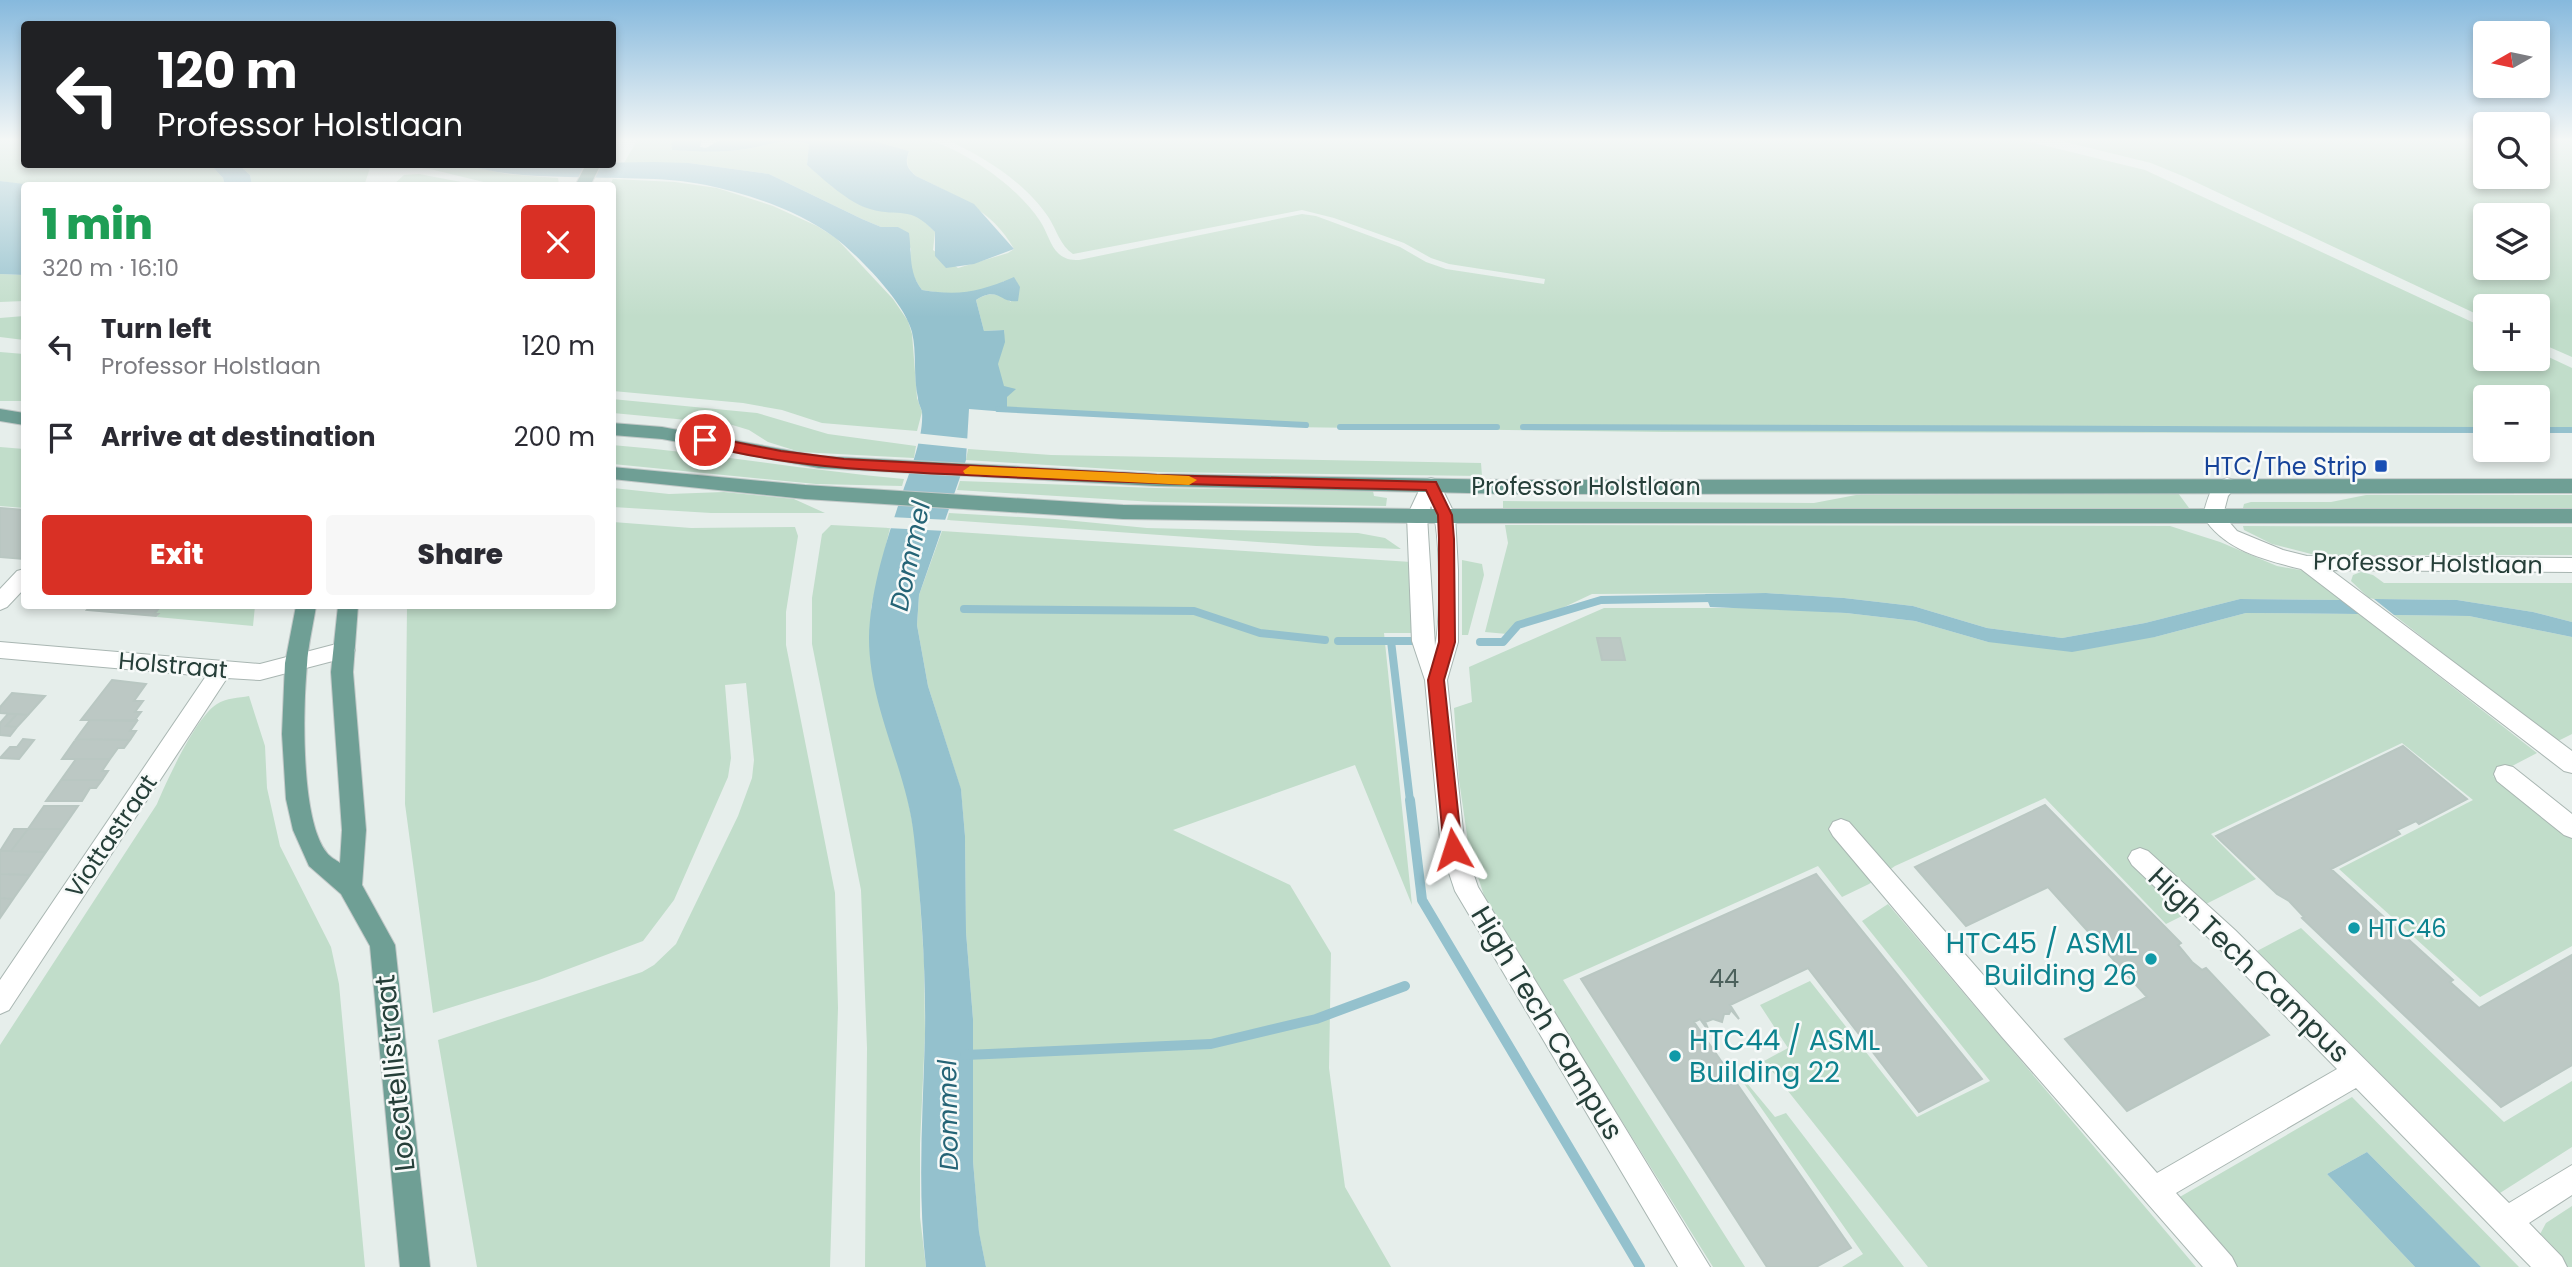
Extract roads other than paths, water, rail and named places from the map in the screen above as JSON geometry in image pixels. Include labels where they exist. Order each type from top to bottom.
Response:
[{"type":"main road","points":[[0,408],[21,405]]},
{"type":"main road","points":[[0,415],[21,418]]},
{"type":"main road","name":"Professor Holstlaan","points":[[616,429],[662,433],[819,462],[1045,475],[1431,485],[2572,486]]},
{"type":"main road","name":"Professor Holstlaan","points":[[616,472],[805,492],[1123,512],[1417,516],[2572,516]]},
{"type":"main road","name":"Locatellistraat","points":[[305,609],[296,663],[293,734],[298,799],[305,830],[317,859],[350,886],[382,945],[415,1267]]},
{"type":"main road","points":[[348,609],[342,672],[354,830],[350,886]]},
{"type":"street","name":"High Tech Campus","points":[[1431,485],[1445,515],[1448,570],[1447,642],[1436,680]]},
{"type":"street","name":"High Tech Campus","points":[[1431,485],[1417,516],[1423,641],[1436,680],[1453,849],[1467,891],[1695,1267]]},
{"type":"street","points":[[2213,516],[2219,494],[2227,485]]},
{"type":"street","name":"Professor Holstlaan","points":[[2213,516],[2230,536],[2278,556],[2307,563],[2572,565]]},
{"type":"street","points":[[2307,563],[2572,764]]},
{"type":"street","points":[[0,602],[21,579]]},
{"type":"street","name":"Holstraat","points":[[0,650],[260,672],[344,650]]},
{"type":"street","name":"Viottastraat","points":[[0,1002],[221,670]]},
{"type":"street","points":[[2505,774],[2572,828]]},
{"type":"street","points":[[1841,829],[2153,1191],[2222,1267]]},
{"type":"street","name":"High Tech Campus","points":[[2140,858],[2226,939],[2552,1267]]},
{"type":"street","name":"High Tech Campus","points":[[2153,1191],[2359,1072]]},
{"type":"street","points":[[2507,1221],[2572,1179]]},
{"type":"water","points":[[0,198],[21,198],[21,275],[0,274]]},
{"type":"water","name":"Dommel","points":[[753,198],[819,198],[881,227],[898,227],[909,233],[914,276],[922,290],[947,293],[969,291],[1014,277],[1020,287],[1018,301],[990,294],[976,300],[984,331],[1004,330],[1005,342],[998,364],[1004,386],[1016,389],[1007,397],[1007,412],[969,409],[966,460],[919,595],[917,625],[928,686],[961,789],[965,836],[966,932],[973,1019],[973,1161],[979,1232],[986,1267],[926,1267],[921,1180],[925,985],[919,886],[910,812],[881,714],[871,664],[870,620],[876,585],[921,432],[922,412],[918,402],[912,332],[908,320],[891,294],[855,255],[834,237],[805,219]]},
{"type":"water","points":[[847,198],[962,198],[974,204],[1014,249],[974,264],[946,268],[935,256],[935,232],[926,223],[904,213],[862,206]]},
{"type":"water","points":[[1766,593],[1913,606],[1987,628],[2062,638],[2145,623],[2240,599],[2342,600],[2359,614],[2246,613],[2155,637],[2072,652],[1988,642],[1915,621],[1846,613],[1710,607],[1705,594]]},
{"type":"water","points":[[2374,599],[2457,600],[2533,612],[2572,622],[2572,637],[2469,616],[2394,615]]},
{"type":"water","points":[[2367,1152],[2481,1267],[2415,1267],[2327,1174]]},
{"type":"waterway","points":[[998,409],[1306,425]]},
{"type":"waterway","points":[[1340,427],[1497,427]]},
{"type":"waterway","points":[[1523,427],[2473,430]]},
{"type":"waterway","points":[[2550,430],[2572,430]]},
{"type":"waterway","points":[[1480,642],[1503,642],[1518,625],[1601,600],[1713,598]]},
{"type":"waterway","points":[[964,609],[1194,611],[1260,633],[1325,640]]},
{"type":"waterway","points":[[1338,641],[1391,641]]},
{"type":"waterway","points":[[1391,641],[1414,641]]},
{"type":"waterway","points":[[1391,641],[1410,801]]},
{"type":"waterway","points":[[1410,800],[1422,900],[1640,1267]]},
{"type":"waterway","name":"Dommel","points":[[965,1055],[1211,1044],[1316,1019],[1405,986]]},
{"type":"place","name":"HTC/The Strip","points":[[2381,466]]},
{"type":"place","name":"HTC46","points":[[2354,928]]},
{"type":"place","name":"HTC45 / ASML Building 26","points":[[2151,959]]},
{"type":"place","name":"HTC44 / ASML Building 22","points":[[1675,1056]]}]
